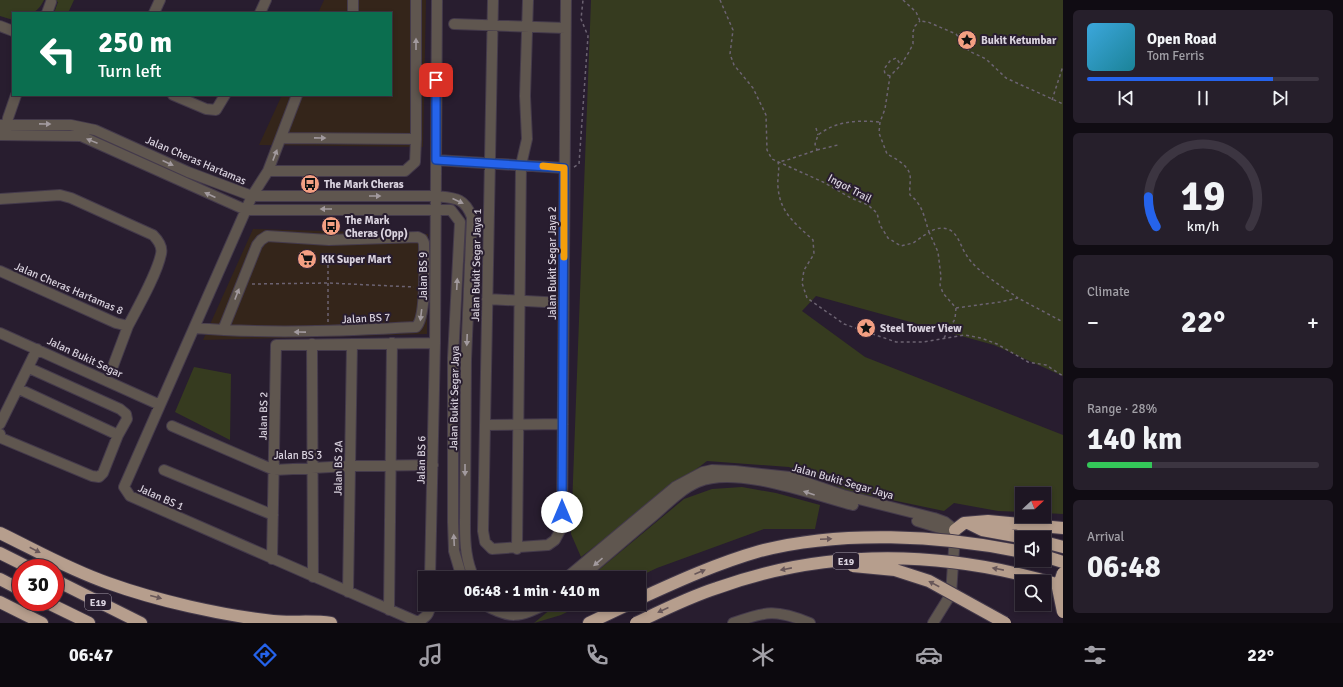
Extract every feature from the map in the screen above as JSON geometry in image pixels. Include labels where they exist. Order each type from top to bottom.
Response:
[{"type":"highway","points":[[970,524],[988,521],[1063,528]]},
{"type":"highway","points":[[955,530],[964,523],[970,524],[982,530],[1015,536]]},
{"type":"highway","points":[[0,533],[59,562],[108,583],[153,596],[215,612],[275,622],[331,623]]},
{"type":"highway","name":"E19","points":[[646,596],[709,568],[760,551],[816,540],[938,539],[1015,551]]},
{"type":"highway","points":[[1051,544],[1063,547]]},
{"type":"highway","points":[[0,553],[12,559]]},
{"type":"highway","name":"E19","points":[[636,623],[717,588],[765,573],[815,563],[889,557],[972,564],[1026,574],[1063,586]]},
{"type":"highway","points":[[1051,558],[1063,562]]},
{"type":"highway","points":[[815,563],[895,570],[929,581],[1005,623]]},
{"type":"highway","points":[[1063,573],[1058,588],[1063,612]]},
{"type":"highway","points":[[0,579],[12,585]]},
{"type":"highway","name":"E19","points":[[64,584],[141,623]]},
{"type":"highway","points":[[0,602],[42,623]]},
{"type":"highway","name":"E19","points":[[64,611],[89,623]]},
{"type":"highway","points":[[589,623],[614,611]]},
{"type":"street","points":[[154,12],[160,0]]},
{"type":"street","points":[[260,12],[266,0]]},
{"type":"street","points":[[353,0],[353,12]]},
{"type":"street","points":[[268,172],[406,171],[416,162],[416,0]]},
{"type":"street","name":"Jalan BS 9","points":[[435,343],[437,0]]},
{"type":"street","name":"Jalan Bukit Segar Jaya 1","points":[[493,0],[483,531],[485,542],[492,550],[517,549]]},
{"type":"street","points":[[517,549],[521,165],[527,139],[525,96],[528,0]]},
{"type":"street","name":"Jalan Bukit Segar Jaya 2","points":[[517,549],[548,545],[555,540],[562,527],[566,0]]},
{"type":"street","points":[[47,12],[51,2]]},
{"type":"street","points":[[454,24],[565,28]]},
{"type":"street","points":[[0,26],[12,31]]},
{"type":"street","points":[[16,96],[3,130],[81,136],[246,210],[435,209]]},
{"type":"street","points":[[175,96],[206,109],[216,110],[224,96]]},
{"type":"street","name":"Jalan BS 1","points":[[297,96],[268,172],[252,196],[124,487],[130,496],[418,622]]},
{"type":"street","name":"Jalan Cheras Hartamas","points":[[3,130],[71,125],[95,130],[188,172],[252,196],[435,196],[458,198],[468,206],[472,217]]},
{"type":"street","points":[[281,138],[416,139]]},
{"type":"street","points":[[436,160],[564,168]]},
{"type":"street","name":"Jalan Cheras Hartamas 8","points":[[0,199],[60,195],[153,235],[160,242],[162,253],[148,286],[128,326],[113,366]]},
{"type":"street","name":"Jalan Bukit Segar Jaya","points":[[435,209],[451,210],[460,222],[453,358],[453,522],[454,551],[460,571]]},
{"type":"street","name":"Jalan Bukit Segar Jaya","points":[[471,571],[465,548],[465,525],[466,360],[472,217]]},
{"type":"street","points":[[223,330],[240,284],[260,240],[267,236],[329,240]]},
{"type":"street","name":"Jalan BS 7","points":[[194,328],[328,332],[416,327],[421,319],[424,287],[424,243],[422,239],[418,237],[329,240]]},
{"type":"street","name":"Jalan Cheras Hartamas 8","points":[[0,271],[128,326]]},
{"type":"street","points":[[487,299],[563,303]]},
{"type":"street","name":"Jalan Bukit Segar","points":[[0,333],[160,405]]},
{"type":"street","points":[[389,610],[392,465],[392,343]]},
{"type":"street","points":[[313,577],[312,344],[435,343]]},
{"type":"street","name":"Jalan BS 6","points":[[430,571],[435,343]]},
{"type":"street","name":"Jalan BS 2","points":[[272,559],[276,345],[312,344]]},
{"type":"street","name":"Jalan BS 2A","points":[[348,592],[352,344]]},
{"type":"street","points":[[0,424],[29,368],[37,349]]},
{"type":"street","points":[[0,434],[1,438],[92,476],[99,477],[103,473],[118,435],[127,419],[126,414],[120,409],[29,368]]},
{"type":"street","points":[[19,388],[118,435]]},
{"type":"street","points":[[485,424],[563,424]]},
{"type":"street","name":"Jalan BS 3","points":[[172,426],[274,470],[350,466],[432,465]]},
{"type":"street","points":[[164,470],[273,515]]},
{"type":"street","name":"Jalan Bukit Segar Jaya","points":[[574,571],[675,488],[703,472],[712,470],[790,477],[843,495],[934,518],[945,522],[955,530]]},
{"type":"street","name":"Jalan Bukit Segar Jaya","points":[[588,571],[681,493],[698,482],[713,478],[726,477],[790,486],[824,498],[943,529],[955,530]]},
{"type":"street","points":[[934,623],[951,594],[955,530]]},
{"type":"street","points":[[418,622],[425,618],[430,611]]},
{"type":"street","points":[[497,611],[514,616],[528,611]]},
{"type":"street","points":[[733,623],[761,613],[789,614],[810,623]]},
{"type":"path","points":[[564,168],[572,168],[579,164],[588,36],[581,19],[583,0]]},
{"type":"path","name":"Ingot Trail","points":[[720,0],[733,30],[730,54],[734,65],[753,88],[766,115],[767,150],[772,159],[823,182],[851,198],[868,205],[877,213],[880,225],[888,238],[900,246],[912,243],[929,232]]},
{"type":"path","points":[[903,0],[916,12],[920,21]]},
{"type":"path","points":[[920,21],[915,26],[912,44],[901,65],[890,76],[885,109],[880,122],[879,133],[887,154],[897,159],[907,168],[910,176],[910,195],[918,201],[924,212],[929,232],[938,252],[942,289],[949,301],[956,308]]},
{"type":"path","points":[[920,21],[928,22],[956,34],[969,51],[986,59],[1006,78],[1063,104]]},
{"type":"path","points":[[890,76],[886,74],[884,69],[890,61],[896,58],[899,60],[901,65]]},
{"type":"path","points":[[1052,100],[1063,66]]},
{"type":"path","points":[[816,150],[815,144],[818,135],[825,129],[841,123],[860,120],[880,122]]},
{"type":"path","points":[[816,128],[818,135]]},
{"type":"path","points":[[838,145],[778,162],[780,172],[777,181],[779,201],[788,215],[813,240],[814,254],[804,270],[802,283],[807,298],[844,324],[896,342],[923,342],[965,335],[981,338],[997,344],[1028,362],[1046,365],[1063,376]]},
{"type":"path","points":[[929,232],[937,228],[950,230],[959,240],[967,256],[979,269],[1018,298],[1063,322]]},
{"type":"path","points":[[328,332],[329,240]]},
{"type":"path","points":[[240,284],[328,283],[424,287]]},
{"type":"path","points":[[956,308],[1018,298]]},
{"type":"path","points":[[944,338],[955,319],[956,308]]},
{"type":"shaded area","points":[[324,0],[426,0],[423,147],[259,145],[282,96],[392,96],[392,12],[318,12]]},
{"type":"shaded area","points":[[253,229],[428,234],[427,334],[203,340]]},
{"type":"green space","points":[[0,0],[44,0],[35,12],[12,12],[12,20],[0,16]]},
{"type":"green space","points":[[53,0],[74,0],[68,12],[54,12],[58,2]]},
{"type":"green space","points":[[591,0],[1063,0],[1063,376],[994,345],[816,296],[802,311],[865,357],[1063,435],[1063,514],[1051,513],[1051,487],[1015,487],[1015,512],[998,511],[954,503],[944,511],[849,491],[789,467],[707,461],[581,557],[571,534]]},
{"type":"green space","points":[[194,367],[231,374],[230,440],[175,412]]},
{"type":"green space","points":[[742,487],[776,493],[820,505],[815,529],[764,529],[646,573],[646,571],[597,571],[684,499],[712,489]]},
{"type":"green space","points":[[549,611],[569,611],[561,615],[534,623]]},
{"type":"slow traffic","points":[[543,166],[564,168],[564,257]]},
{"type":"place","name":"Bukit Ketumbar","points":[[967,40]]},
{"type":"place","name":"The Mark Cheras","points":[[310,184]]},
{"type":"place","name":"The Mark Cheras (Opp)","points":[[331,226]]},
{"type":"place","name":"KK Super Mart","points":[[307,259]]},
{"type":"place","name":"Steel Tower View","points":[[866,328]]},
{"type":"route","points":[[436,80],[436,160],[564,168],[562,512]]}]
